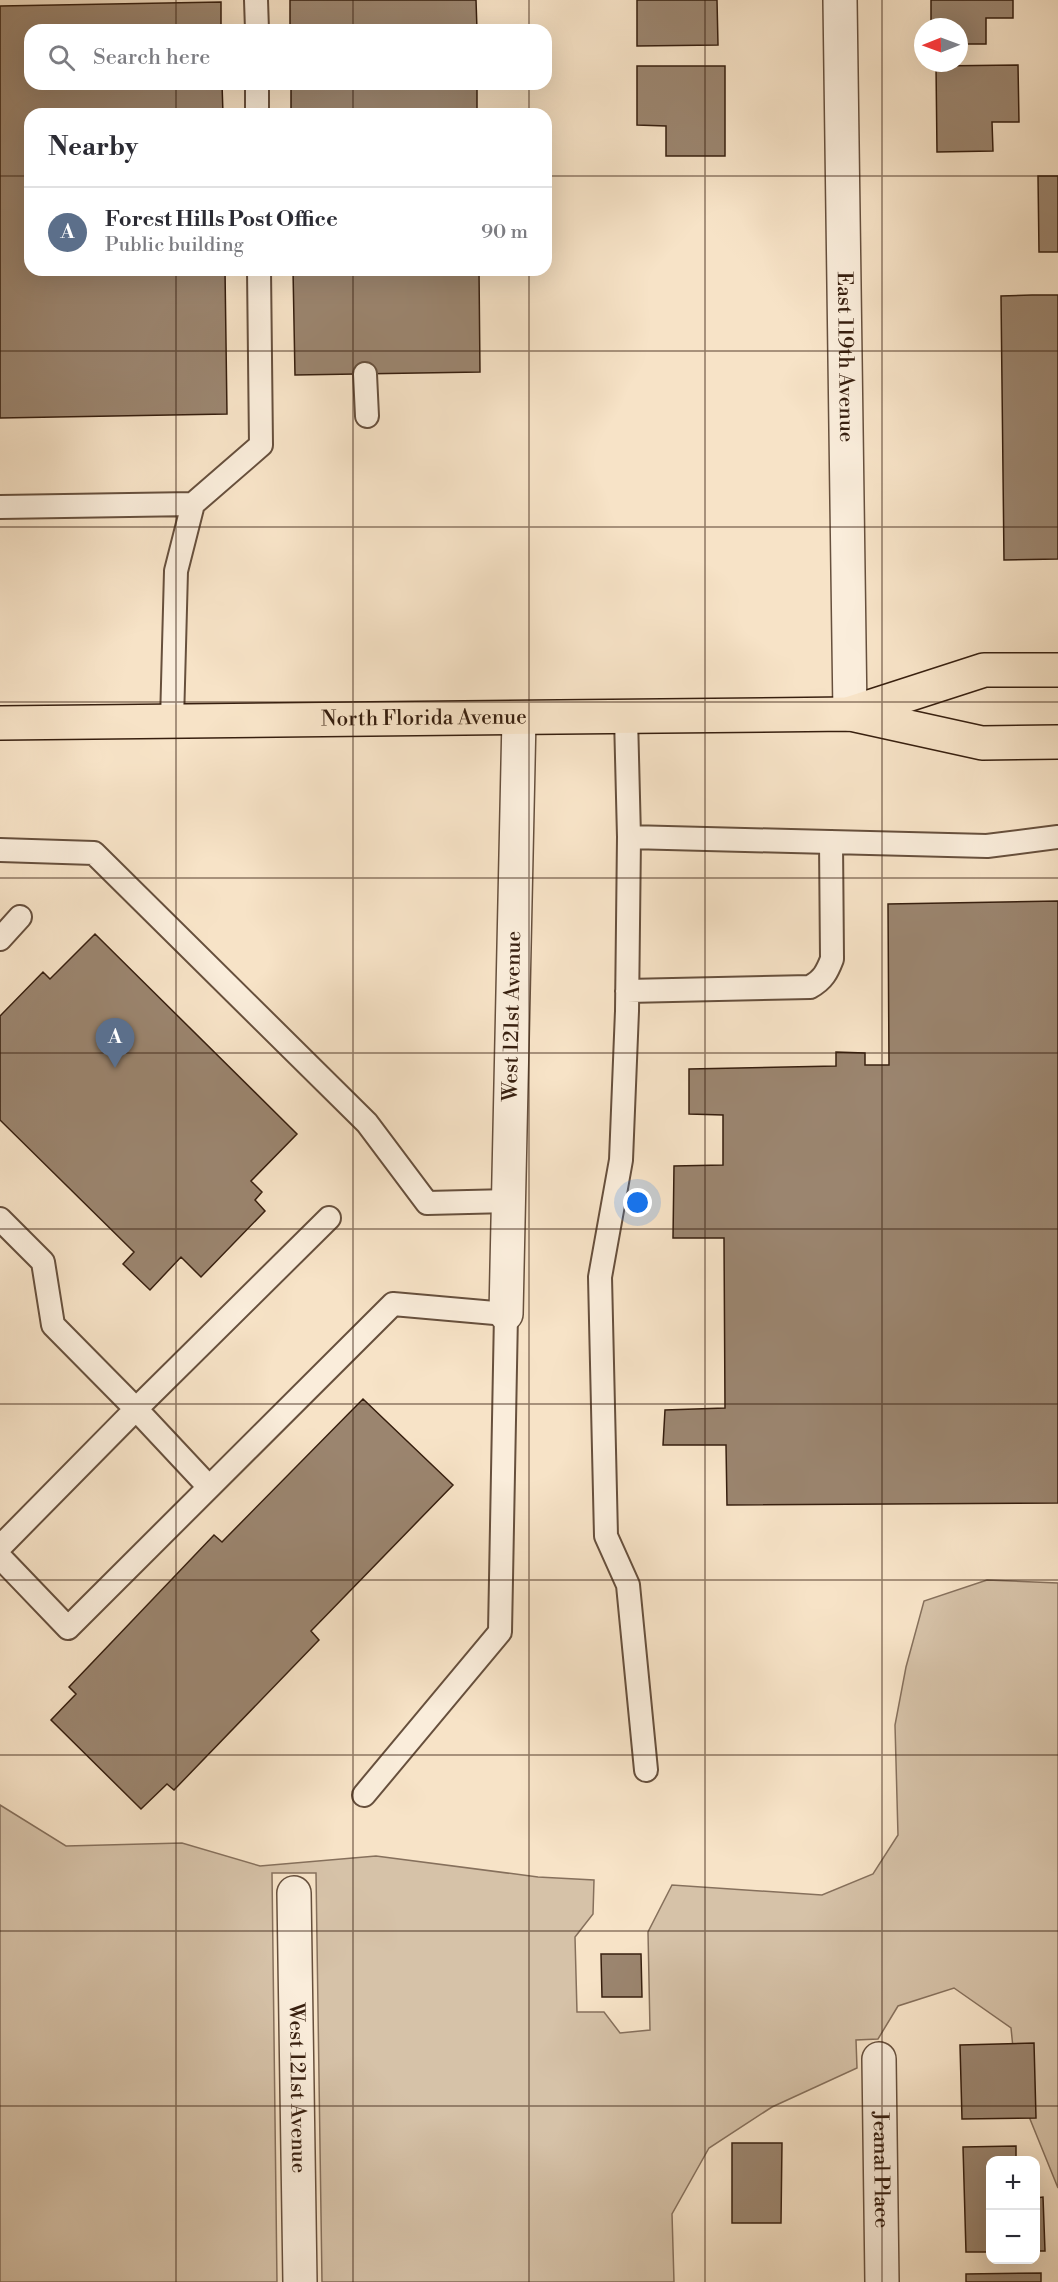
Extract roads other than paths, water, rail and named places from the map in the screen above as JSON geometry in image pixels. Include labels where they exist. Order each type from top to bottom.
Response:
[{"type":"main road","name":"North Florida Avenue","points":[[850,714],[984,670],[1058,670]]},
{"type":"main road","name":"North Florida Avenue","points":[[0,723],[850,714],[982,743],[1058,742]]},
{"type":"street","name":"East 119th Avenue","points":[[840,0],[850,714]]},
{"type":"street","name":"West 121st Avenue","points":[[506,1314],[519,718]]},
{"type":"street","name":"West 121st Avenue","points":[[294,1893],[300,2282]]},
{"type":"street","name":"Jeanal Place","points":[[879,2059],[882,2282]]},
{"type":"lane","points":[[256,0],[256,24]]},
{"type":"lane","points":[[257,90],[257,108]]},
{"type":"lane","points":[[172,722],[176,571],[193,504],[261,445],[259,276]]},
{"type":"lane","points":[[365,374],[367,416]]},
{"type":"lane","points":[[0,507],[193,504]]},
{"type":"lane","points":[[626,717],[629,837],[627,991],[621,1160],[600,1278],[606,1536],[628,1585],[646,1770]]},
{"type":"lane","points":[[629,837],[987,846],[1058,837]]},
{"type":"lane","points":[[627,991],[810,987],[819,982],[832,959],[831,842]]},
{"type":"lane","points":[[0,850],[94,853],[367,1123],[426,1203],[509,1201]]},
{"type":"lane","points":[[0,939],[20,916]]},
{"type":"lane","points":[[0,1547],[136,1408],[329,1218]]},
{"type":"lane","points":[[0,1219],[43,1262],[53,1325],[136,1408],[209,1488]]},
{"type":"lane","points":[[0,1557],[68,1628],[393,1304],[506,1314],[500,1632],[364,1795]]},
{"type":"place","name":"Forest Hills Post Office","points":[[115,1068]]}]
